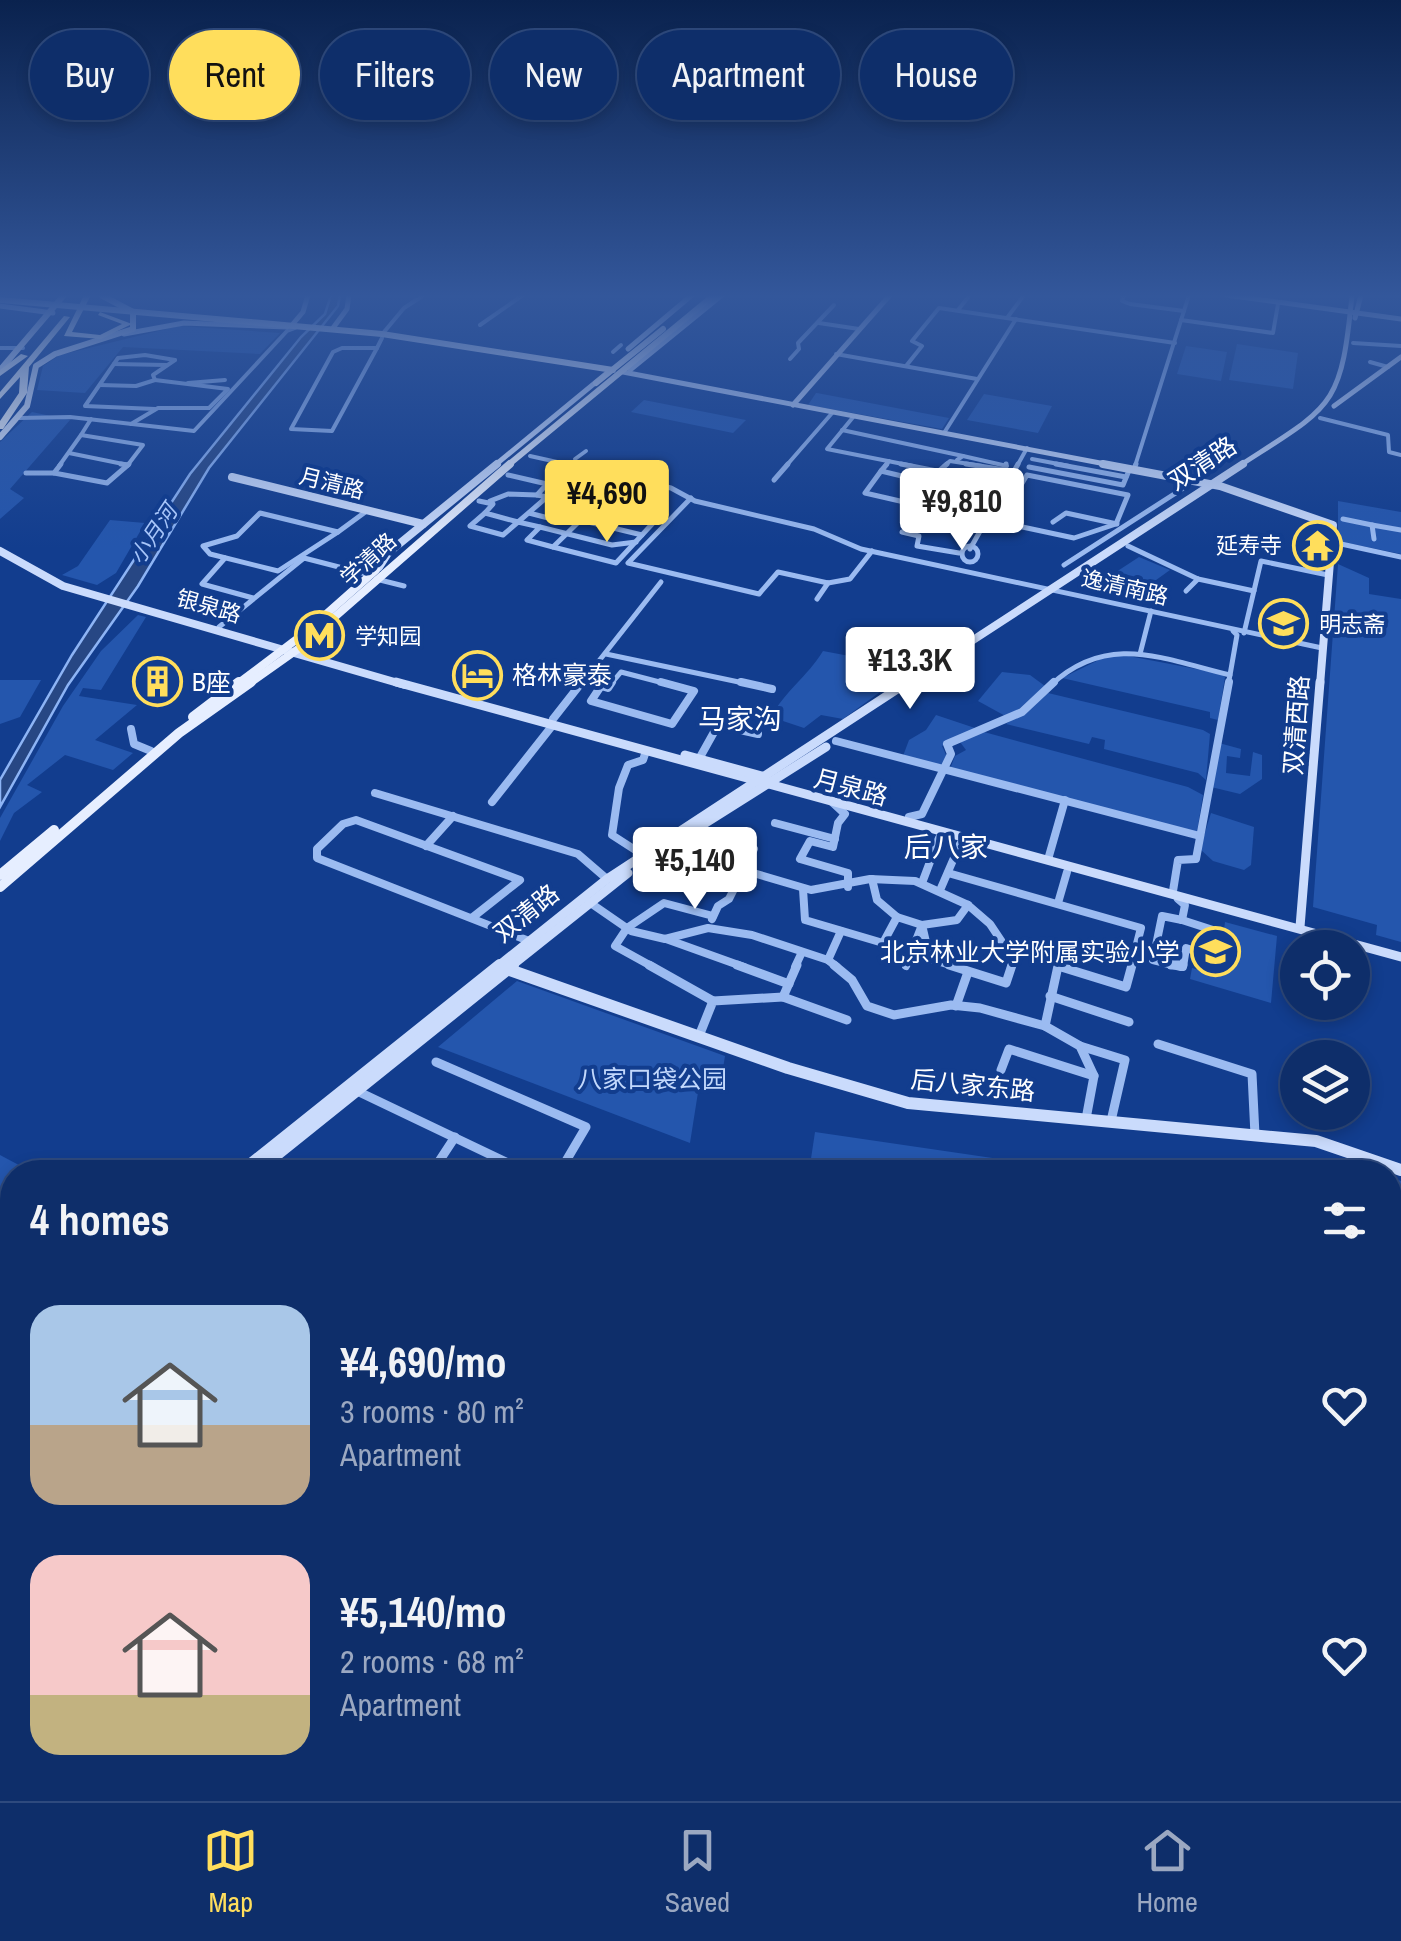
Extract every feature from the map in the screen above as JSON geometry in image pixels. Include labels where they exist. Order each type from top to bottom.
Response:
[{"type":"highway","points":[[0,424],[12,403],[16,379]]},
{"type":"highway","points":[[0,424],[23,393],[25,379]]},
{"type":"main road","points":[[0,437],[19,418],[35,393],[32,379]]},
{"type":"main road","name":"学清路","points":[[373,577],[423,524],[605,379]]},
{"type":"main road","name":"学清路","points":[[0,888],[179,733],[289,650],[607,379]]},
{"type":"main road","points":[[656,379],[1215,485],[1333,526],[1332,542]]},
{"type":"main road","points":[[793,405],[815,379]]},
{"type":"main road","name":"双清路","points":[[1215,485],[1333,400],[1342,379]]},
{"type":"main road","name":"双清路","points":[[269,1160],[501,967],[588,902],[829,738],[1375,379]]},
{"type":"main road","points":[[1344,398],[1349,380]]},
{"type":"main road","name":"学清路","points":[[378,568],[554,416]]},
{"type":"main road","name":"月清路","points":[[232,477],[423,524]]},
{"type":"main road","name":"双清路","points":[[501,967],[607,879],[836,740],[1142,533]]},
{"type":"main road","name":"双清西路","points":[[1300,927],[1332,542]]},
{"type":"main road","name":"银泉路","points":[[0,551],[52,580],[289,650]]},
{"type":"main road","name":"银泉路","points":[[138,606],[289,650]]},
{"type":"main road","name":"学清路","points":[[0,875],[151,752],[289,650]]},
{"type":"main road","name":"月泉路","points":[[289,650],[698,758],[832,802],[1401,954]]},
{"type":"main road","name":"月泉路","points":[[553,722],[646,752],[909,818],[1175,895],[1401,954]]},
{"type":"main road","name":"后八家东路","points":[[501,967],[788,1068],[908,1103],[1316,1141],[1372,1160]]},
{"type":"main road","name":"双清路","points":[[257,1160],[355,1088]]},
{"type":"street","points":[[100,385],[136,386],[155,380],[228,389],[209,408],[88,408],[85,406],[104,379]]},
{"type":"street","points":[[19,418],[91,419],[194,431],[242,379]]},
{"type":"street","points":[[317,379],[288,427],[332,431],[360,379]]},
{"type":"street","points":[[944,433],[976,379]]},
{"type":"street","points":[[1030,463],[1123,485],[1163,379]]},
{"type":"street","points":[[188,382],[225,380]]},
{"type":"street","points":[[132,424],[156,409]]},
{"type":"street","points":[[774,480],[833,412]]},
{"type":"street","points":[[854,416],[827,449],[998,483]]},
{"type":"street","points":[[1320,418],[1388,435],[1389,452],[1401,454]]},
{"type":"street","points":[[54,473],[91,419]]},
{"type":"street","points":[[842,430],[960,458],[1005,470],[1008,464],[960,458],[939,471],[926,507]]},
{"type":"street","points":[[26,472],[54,473],[104,485],[116,482],[144,444],[81,436]]},
{"type":"street","points":[[959,554],[970,548],[1027,448]]},
{"type":"street","points":[[575,459],[586,451]]},
{"type":"street","points":[[69,453],[128,466]]},
{"type":"street","name":"逸清南路","points":[[530,456],[671,488],[690,498],[814,529],[861,549],[1322,648]]},
{"type":"street","points":[[889,461],[865,493],[985,520]]},
{"type":"street","points":[[881,471],[998,499]]},
{"type":"street","points":[[508,475],[547,484],[537,495]]},
{"type":"street","points":[[1027,475],[1128,495],[1116,524],[1074,538],[998,521],[1027,475]]},
{"type":"street","points":[[1064,566],[1129,527],[1182,488]]},
{"type":"street","points":[[508,494],[526,498],[537,495],[547,498],[654,522],[616,562],[470,526],[493,504],[480,500],[496,502],[508,494]]},
{"type":"street","points":[[503,535],[547,498]]},
{"type":"street","points":[[690,498],[628,563],[759,594],[778,572],[828,583],[850,579],[872,551]]},
{"type":"street","points":[[554,547],[593,508]]},
{"type":"street","points":[[340,532],[260,513],[238,536],[211,540],[203,546],[225,558],[278,572],[318,540],[340,532],[368,510]]},
{"type":"street","points":[[485,513],[612,545],[626,540],[636,542]]},
{"type":"street","points":[[529,513],[556,520]]},
{"type":"street","points":[[1053,522],[1066,513],[1142,533]]},
{"type":"street","points":[[580,520],[642,535]]},
{"type":"street","points":[[1344,520],[1401,530]]},
{"type":"street","points":[[1372,525],[1374,539]]},
{"type":"street","points":[[528,541],[540,527]]},
{"type":"street","points":[[902,532],[920,536],[917,546],[972,560],[981,556]]},
{"type":"street","points":[[1332,542],[1401,557]]},
{"type":"street","points":[[1128,546],[1198,579],[1254,591]]},
{"type":"street","points":[[970,548],[990,559]]},
{"type":"street","points":[[225,558],[202,584],[253,598]]},
{"type":"street","points":[[219,627],[304,558],[404,586]]},
{"type":"street","points":[[1244,633],[1261,561],[1328,574]]},
{"type":"street","points":[[1186,591],[1198,579]]},
{"type":"street","points":[[492,802],[662,582]]},
{"type":"street","points":[[817,599],[828,583]]},
{"type":"street","points":[[1140,654],[1151,611]]},
{"type":"street","points":[[1182,920],[1184,905],[1175,895],[1178,860],[1181,856],[1196,859],[1230,674],[1236,635],[1232,631]]},
{"type":"street","points":[[951,754],[947,744],[1022,712],[1057,677],[1090,659],[1118,650],[1230,674]]},
{"type":"street","points":[[606,654],[772,689]]},
{"type":"street","points":[[586,680],[608,688],[621,672],[694,691],[672,724],[590,701],[601,686]]},
{"type":"street","points":[[698,758],[718,725],[758,734]]},
{"type":"street","points":[[130,728],[134,744],[151,752]]},
{"type":"street","points":[[836,740],[1200,836]]},
{"type":"street","points":[[909,818],[922,814],[936,792],[951,754],[962,751],[957,742]]},
{"type":"street","points":[[643,855],[612,834],[619,788],[628,765],[643,760],[646,752]]},
{"type":"street","points":[[375,793],[578,854],[607,879]]},
{"type":"street","points":[[1049,856],[1065,800]]},
{"type":"street","points":[[832,802],[845,814],[833,847],[810,841],[800,859],[848,872],[848,887]]},
{"type":"street","points":[[426,846],[453,816]]},
{"type":"street","points":[[474,917],[520,880],[356,820],[343,824],[316,849],[317,858],[529,940]]},
{"type":"street","points":[[775,823],[834,839]]},
{"type":"street","points":[[922,883],[938,838]]},
{"type":"street","points":[[941,888],[960,844]]},
{"type":"street","points":[[708,928],[729,899],[754,849]]},
{"type":"street","points":[[934,850],[954,856]]},
{"type":"street","points":[[744,870],[802,889],[848,887],[872,879],[941,888],[969,904],[1001,932],[1014,960],[1006,983],[930,958],[922,925]]},
{"type":"street","points":[[948,872],[1141,928],[1126,987],[1058,966],[1045,1026]]},
{"type":"street","points":[[1058,904],[1067,872]]},
{"type":"street","points":[[872,879],[877,900],[897,917],[922,925],[957,920],[969,904]]},
{"type":"street","points":[[802,889],[805,920],[883,942],[897,917]]},
{"type":"street","points":[[588,902],[627,928],[789,984]]},
{"type":"street","points":[[713,916],[664,903],[627,928],[615,946],[713,1000],[783,997],[847,1020]]},
{"type":"street","points":[[1162,916],[1182,920],[1216,931],[1213,957],[1186,948],[1184,968],[1154,960],[1162,916]]},
{"type":"street","points":[[906,966],[922,925]]},
{"type":"street","points":[[665,939],[708,928],[752,935],[828,960],[852,980],[867,1006],[888,1013],[956,1006],[1045,1026],[1080,1046],[1124,1060],[1111,1121]]},
{"type":"street","points":[[828,960],[841,930]]},
{"type":"street","points":[[783,997],[802,952]]},
{"type":"street","points":[[956,1006],[968,972]]},
{"type":"street","points":[[1050,996],[1129,1022]]},
{"type":"street","points":[[888,1013],[893,999]]},
{"type":"street","points":[[699,1036],[713,1000]]},
{"type":"street","points":[[1158,1044],[1252,1074],[1254,1136]]},
{"type":"street","points":[[1080,1046],[1094,1076],[1086,1119]]},
{"type":"street","points":[[1001,1070],[1009,1049],[1094,1076]]},
{"type":"street","points":[[436,1062],[586,1127],[567,1160]]},
{"type":"street","points":[[355,1088],[503,1160]]},
{"type":"street","points":[[440,1160],[456,1137]]},
{"type":"green space","points":[[40,379],[97,379],[85,393],[37,390]]},
{"type":"green space","points":[[1229,379],[1294,379],[1293,389]]},
{"type":"green space","points":[[816,393],[949,418],[942,429],[808,405]]},
{"type":"green space","points":[[984,394],[1052,406],[1038,433],[967,420]]},
{"type":"green space","points":[[644,400],[746,420],[733,433],[631,412]]},
{"type":"green space","points":[[32,412],[70,420],[10,489],[24,498],[0,519],[0,442]]},
{"type":"green space","points":[[1338,501],[1401,512],[1401,554],[1338,541]]},
{"type":"green space","points":[[110,520],[145,523],[116,573],[97,585],[62,575],[78,566]]},
{"type":"green space","points":[[1139,557],[1170,570],[1131,598],[1090,589]]},
{"type":"green space","points":[[1338,564],[1369,578],[1369,594],[1401,599],[1401,942],[1376,935],[1377,925],[1313,907]]},
{"type":"green space","points":[[138,615],[146,617],[101,690],[83,688],[79,696],[137,705],[95,740],[133,753],[113,770],[65,755],[27,785],[42,792],[14,813],[0,841],[0,818],[63,706],[101,651]]},
{"type":"green space","points":[[823,651],[913,668],[843,719],[821,715],[804,728],[771,717]]},
{"type":"green space","points":[[1113,653],[1222,674],[1225,677],[1218,720],[1210,718],[1210,712],[1062,678]]},
{"type":"green space","points":[[1002,672],[1030,675],[1045,686],[1009,718],[978,701]]},
{"type":"green space","points":[[0,680],[41,680],[20,717],[0,724]]},
{"type":"green space","points":[[1048,693],[1203,730],[1210,734],[1206,780],[1198,773],[1104,749],[1105,740],[1092,737],[1089,744],[1006,724]]},
{"type":"green space","points":[[936,715],[978,729],[942,746],[947,757],[942,766],[903,756],[909,740],[926,730]]},
{"type":"green space","points":[[984,732],[1188,787],[1203,795],[1197,832],[950,769],[955,756],[966,750],[960,742]]},
{"type":"green space","points":[[1219,743],[1241,749],[1240,758],[1227,756],[1226,773],[1250,776],[1253,752],[1262,755],[1262,779],[1240,794],[1211,787]]},
{"type":"green space","points":[[1211,813],[1254,827],[1251,865],[1244,870],[1213,861],[1200,849]]},
{"type":"green space","points":[[1225,922],[1277,936],[1271,1003],[1190,979],[1192,968],[1218,975]]},
{"type":"green space","name":"八家口袋公园","points":[[517,981],[725,1056],[720,1087],[699,1086],[690,1143],[438,1047]]},
{"type":"green space","points":[[815,1132],[1007,1160],[811,1160]]},
{"type":"water","name":"小月河","points":[[267,379],[280,379],[209,468],[138,586],[68,685],[0,807],[0,780],[72,655],[190,474]]},
{"type":"place","name":"延寿寺","points":[[1317,545]]},
{"type":"place","name":"明志斋","points":[[1284,624]]},
{"type":"place","name":"学知园","points":[[320,636]]},
{"type":"place","name":"格林豪泰","points":[[477,675]]},
{"type":"place","name":"B座","points":[[157,682]]},
{"type":"place","name":"北京林业大学附属实验小学","points":[[1215,952]]},
{"type":"district","name":"马家沟","points":[[740,719]]},
{"type":"district","name":"后八家","points":[[946,847]]}]
